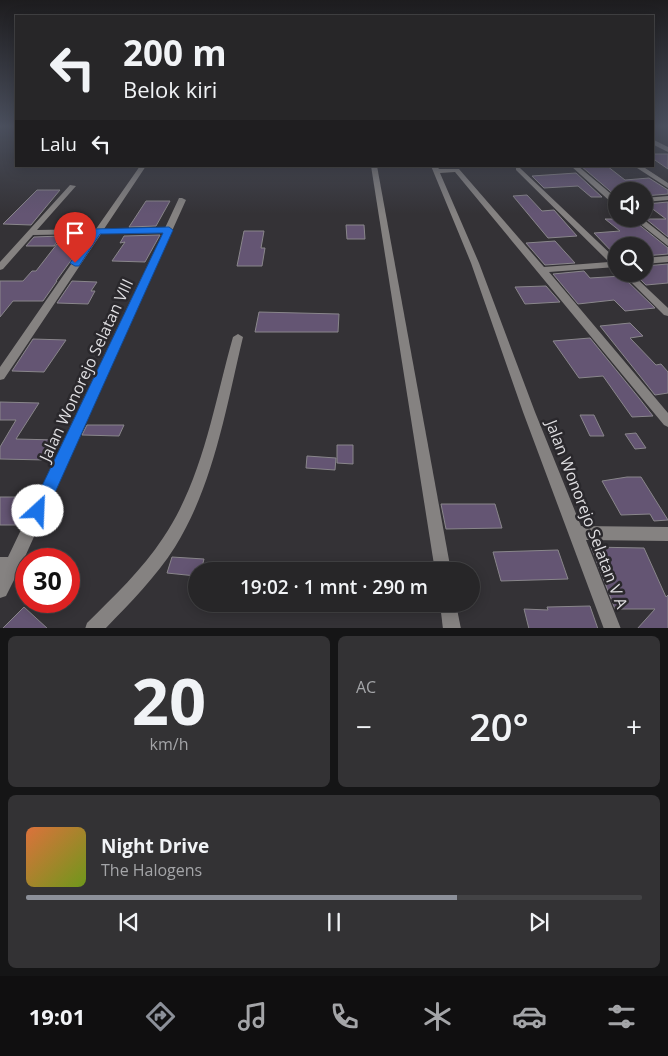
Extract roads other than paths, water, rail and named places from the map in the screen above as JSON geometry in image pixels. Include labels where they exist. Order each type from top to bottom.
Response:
[{"type":"street","points":[[0,376],[141,167]]},
{"type":"street","points":[[374,167],[441,562]]},
{"type":"street","points":[[575,167],[608,195]]},
{"type":"street","points":[[639,167],[668,186]]},
{"type":"street","points":[[435,169],[457,170],[668,422]]},
{"type":"street","name":"Jalan Wonorejo Selatan V A","points":[[435,169],[475,263],[529,412],[613,628]]},
{"type":"street","points":[[518,169],[608,256]]},
{"type":"street","points":[[0,267],[72,186]]},
{"type":"street","points":[[653,199],[668,198]]},
{"type":"street","name":"Jalan Wonorejo Selatan VIII","points":[[0,590],[7,565],[182,200]]},
{"type":"street","points":[[648,227],[668,243]]},
{"type":"street","points":[[30,233],[169,230]]},
{"type":"street","points":[[653,260],[668,259]]},
{"type":"street","points":[[542,270],[608,265]]},
{"type":"street","points":[[635,282],[668,313]]},
{"type":"street","points":[[93,628],[150,567],[176,531],[191,502],[202,474],[238,337]]},
{"type":"street","points":[[576,533],[668,534]]},
{"type":"street","points":[[449,612],[452,628]]}]
